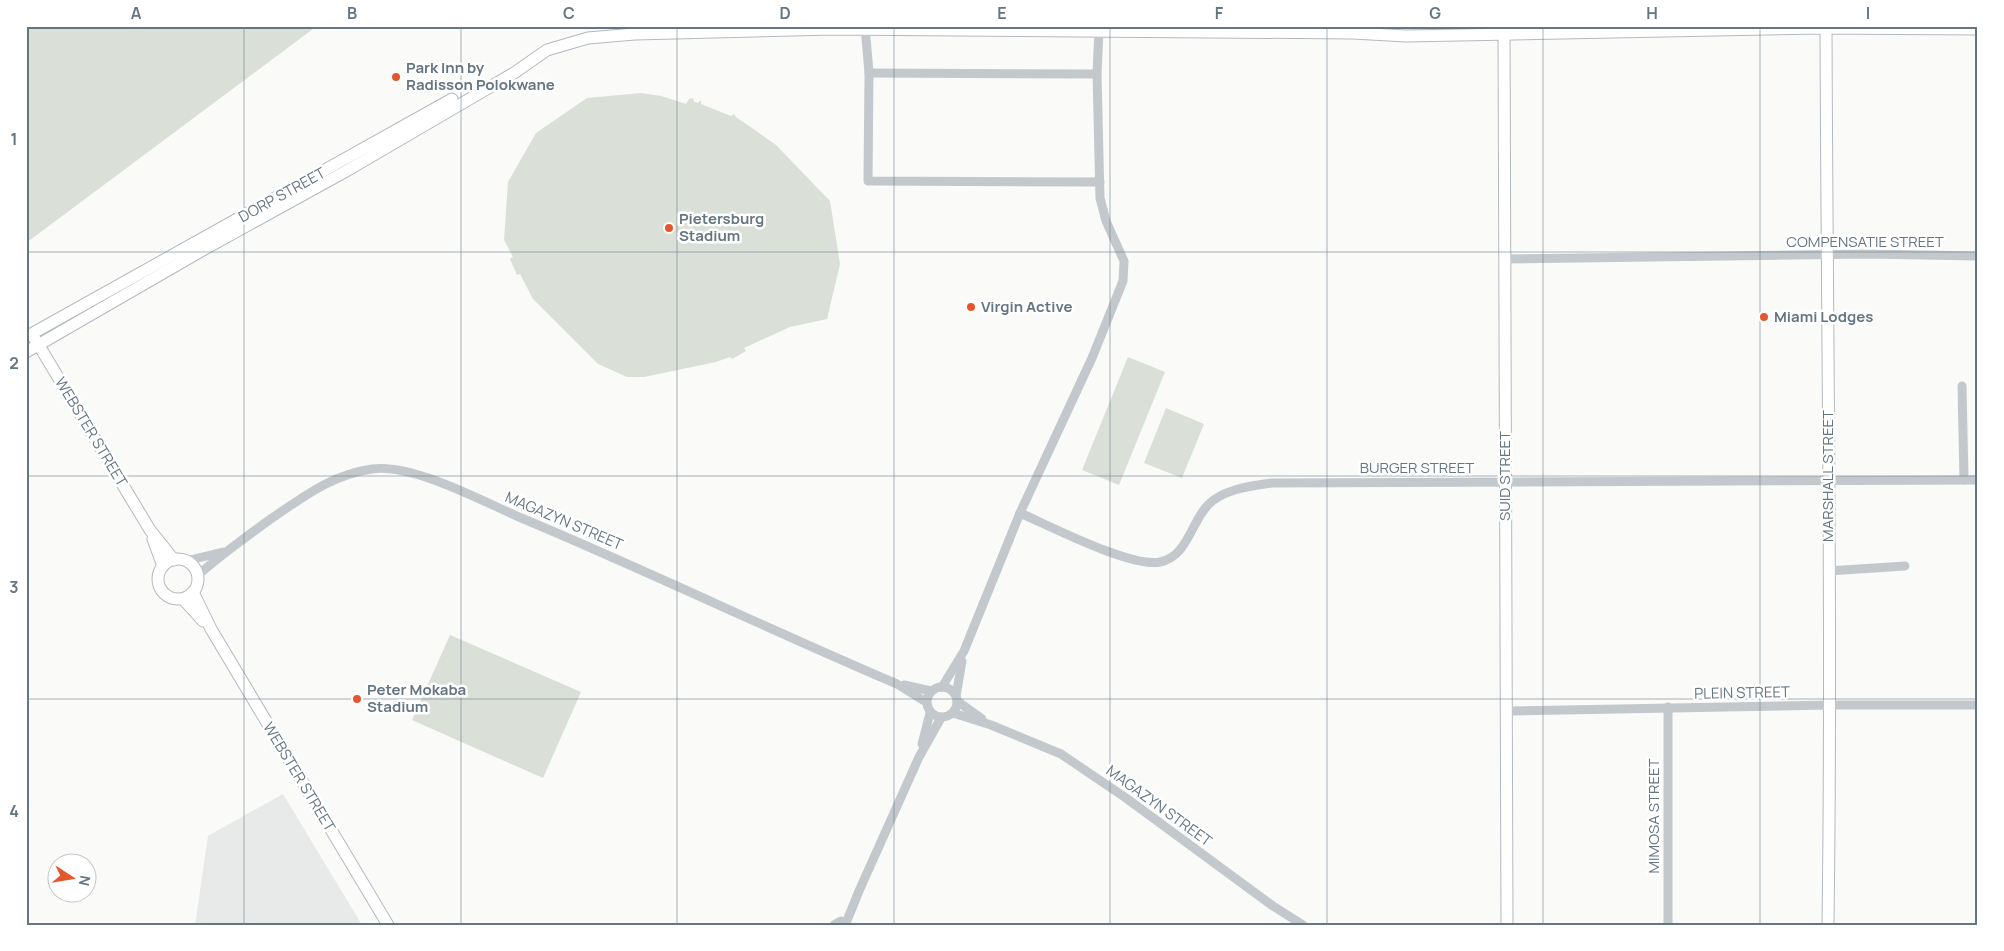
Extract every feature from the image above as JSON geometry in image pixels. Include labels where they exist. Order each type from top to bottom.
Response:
[{"type":"street","name":"DORP STREET","points":[[1353,32],[1381,26]]},
{"type":"street","name":"DORP STREET","points":[[29,335],[348,170],[514,73],[548,50],[588,38],[616,35],[837,28],[1353,32],[1406,36],[1504,30],[1826,27],[1978,29]]},
{"type":"street","name":"MARSHALL STREET","points":[[1826,27],[1828,571],[1831,705],[1828,925]]},
{"type":"street","points":[[865,28],[869,73],[868,182],[1100,182]]},
{"type":"street","points":[[942,687],[964,651],[1020,513],[1092,358],[1123,281],[1124,261],[1102,208],[1098,74],[1099,30]]},
{"type":"street","name":"SUID STREET","points":[[1504,30],[1506,925]]},
{"type":"street","points":[[869,73],[1098,74]]},
{"type":"street","name":"DORP STREET","points":[[26,352],[39,346],[200,246]]},
{"type":"street","name":"COMPENSATIE STREET","points":[[1504,259],[1827,255],[1978,256]]},
{"type":"street","name":"WEBSTER STREET","points":[[29,335],[39,346],[150,530],[174,560]]},
{"type":"street","points":[[1962,386],[1964,480]]},
{"type":"street","name":"MAGAZYN STREET","points":[[198,575],[225,552],[325,483],[354,473],[374,469],[405,472],[441,483],[618,558],[897,684],[926,702]]},
{"type":"street","name":"BURGER STREET","points":[[1020,513],[1121,557],[1160,562],[1171,557],[1181,548],[1207,505],[1221,495],[1252,486],[1272,483],[1978,480]]},
{"type":"street","name":"WEBSTER STREET","points":[[150,530],[164,566]]},
{"type":"street","name":"MAGAZYN STREET","points":[[186,561],[225,552]]},
{"type":"street","points":[[174,560],[186,561],[192,564],[198,575],[197,587],[183,598],[171,598],[161,590],[159,577],[164,566],[174,560]]},
{"type":"street","points":[[1828,571],[1906,566]]},
{"type":"street","name":"WEBSTER STREET","points":[[193,592],[211,630],[388,925]]},
{"type":"street","name":"WEBSTER STREET","points":[[183,598],[211,630]]},
{"type":"street","points":[[930,713],[941,718],[948,717],[953,713],[964,651]]},
{"type":"street","name":"MAGAZYN STREET","points":[[897,684],[931,691]]},
{"type":"street","points":[[919,757],[930,713],[926,702],[931,691],[942,687],[948,688],[957,699]]},
{"type":"street","name":"MAGAZYN STREET","points":[[957,699],[991,725]]},
{"type":"street","name":"PLEIN STREET","points":[[1506,711],[1831,705],[1978,705]]},
{"type":"street","name":"MIMOSA STREET","points":[[1668,708],[1668,925]]},
{"type":"street","name":"MAGAZYN STREET","points":[[953,713],[991,725],[1061,754],[1273,906],[1303,925]]},
{"type":"street","points":[[842,923],[919,757],[941,718]]},
{"type":"shaded area","points":[[26,26],[317,26],[26,243]]},
{"type":"shaded area","name":"Pietersburg Stadium","points":[[641,93],[661,96],[686,104],[689,99],[693,98],[694,102],[698,103],[701,100],[701,104],[731,116],[734,114],[776,145],[830,201],[840,264],[827,319],[790,327],[744,348],[746,351],[732,359],[730,357],[716,362],[644,377],[627,377],[598,364],[533,299],[520,274],[517,275],[510,259],[513,257],[504,240],[508,182],[536,133],[587,98]]},
{"type":"shaded area","points":[[1128,357],[1165,372],[1119,485],[1082,470]]},
{"type":"shaded area","points":[[1166,408],[1204,424],[1182,478],[1144,463]]},
{"type":"shaded area","name":"Peter Mokaba Stadium","points":[[450,635],[581,692],[543,778],[412,720]]},
{"type":"shaded area","points":[[283,794],[362,925],[195,925],[208,836]]},
{"type":"place","name":"Park Inn by Radisson Polokwane","points":[[396,77]]},
{"type":"place","name":"Pietersburg Stadium","points":[[669,228]]},
{"type":"place","name":"Virgin Active","points":[[971,307]]},
{"type":"place","name":"Miami Lodges","points":[[1764,317]]},
{"type":"place","name":"Peter Mokaba Stadium","points":[[357,699]]}]
